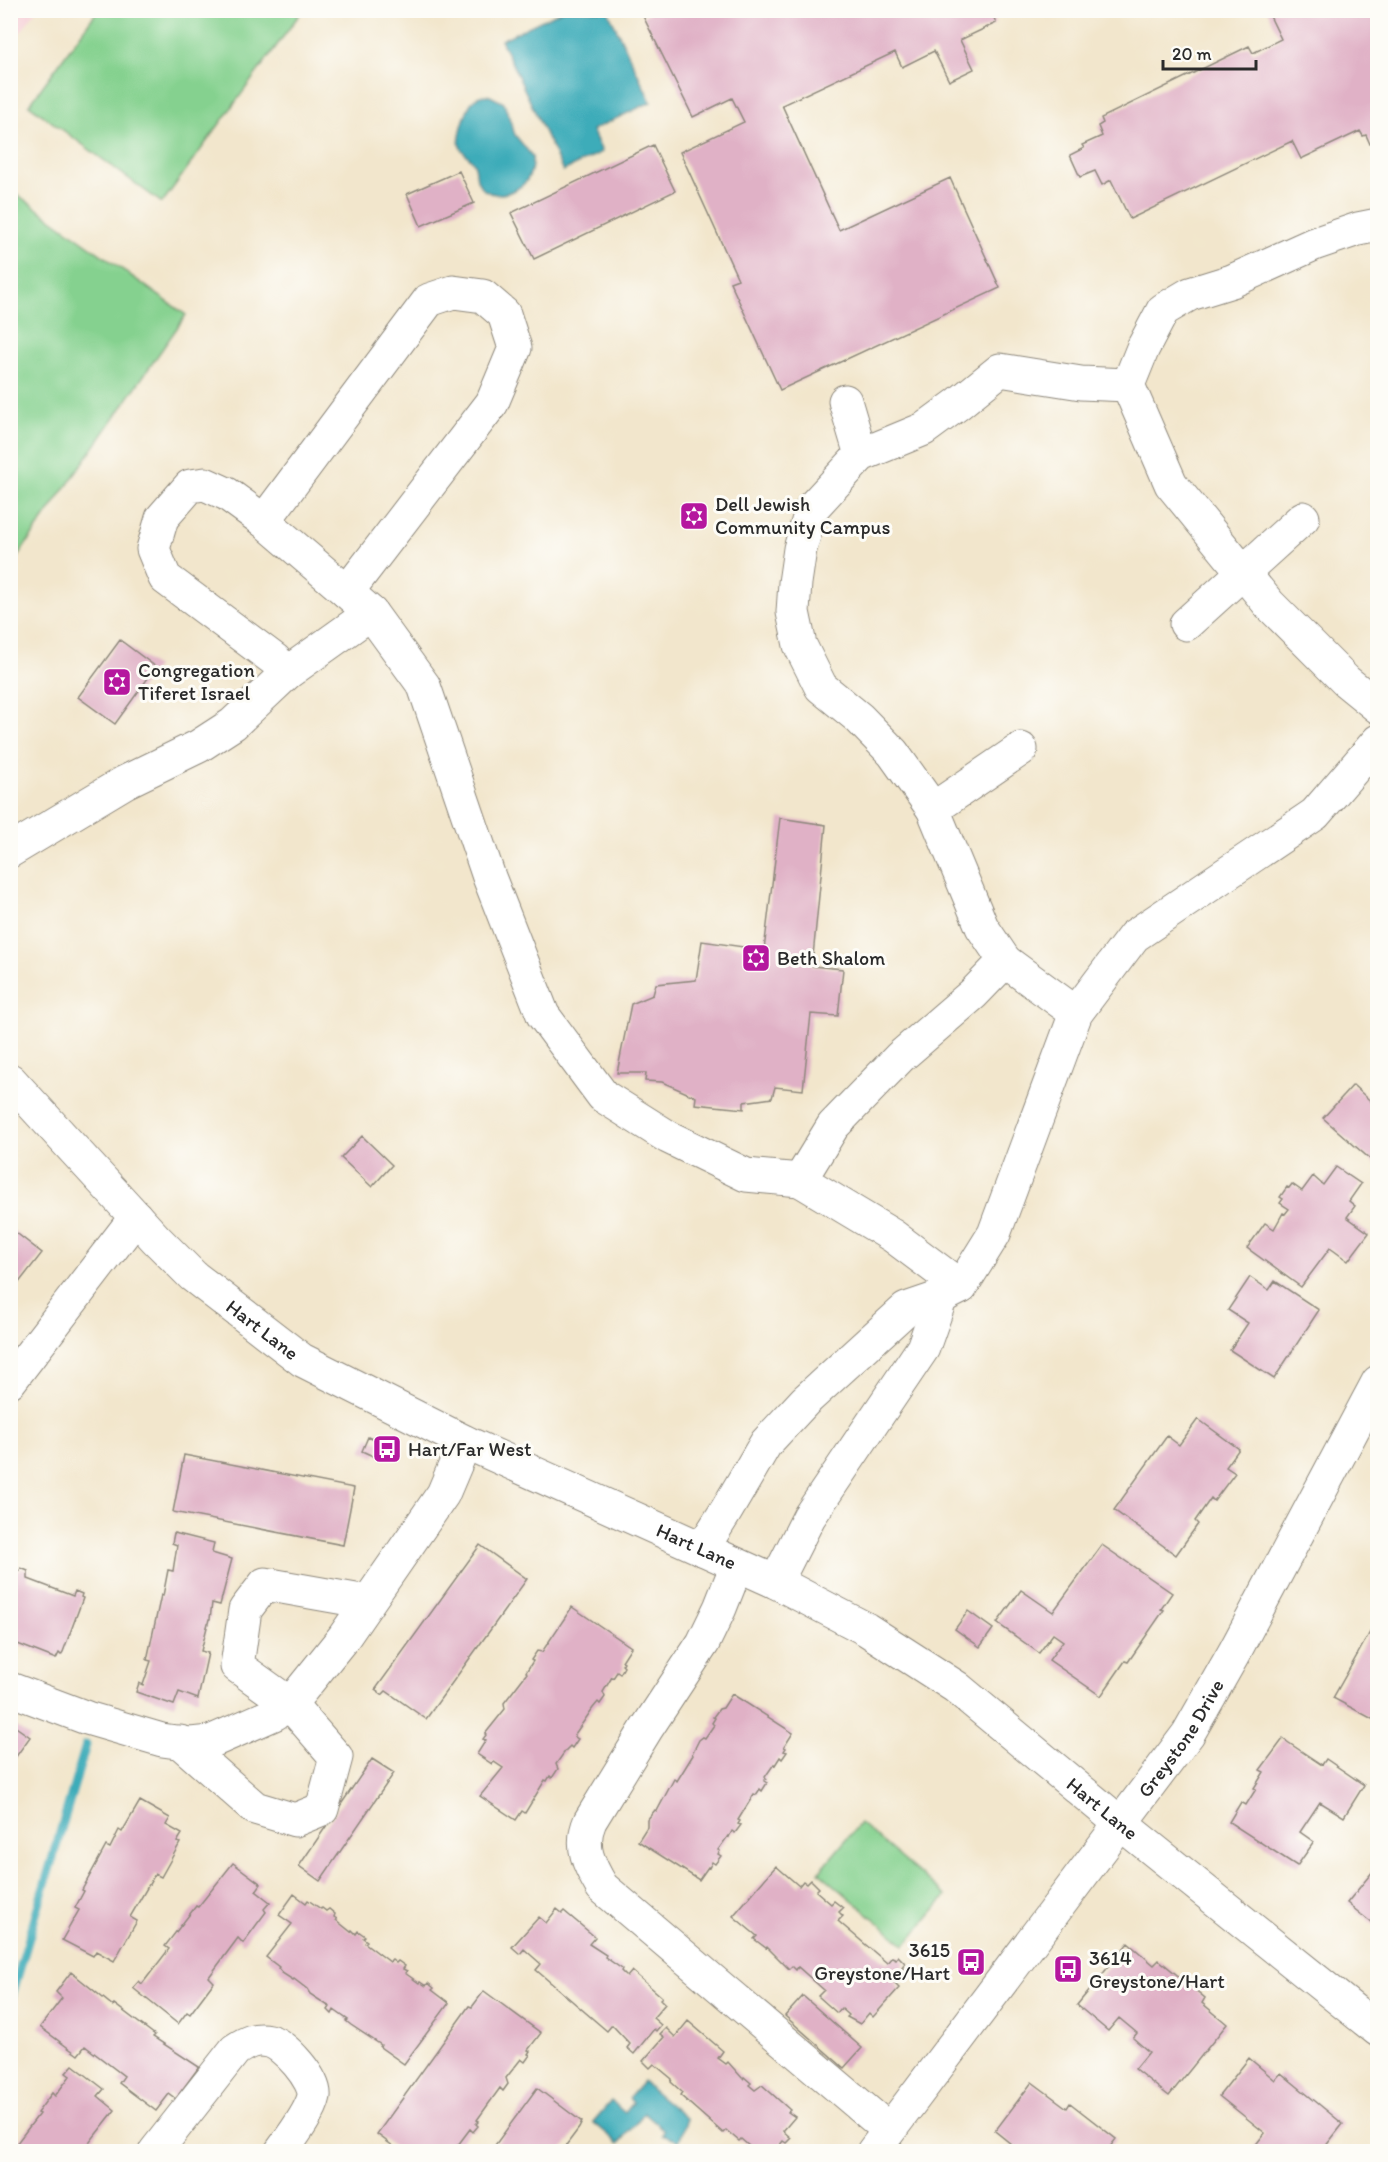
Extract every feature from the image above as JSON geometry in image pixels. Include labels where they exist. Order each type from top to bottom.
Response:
[{"type":"street","points":[[1377,225],[1314,244],[1232,281],[1190,294],[1163,310],[1143,348],[1128,385],[1171,484],[1276,611],[1346,681],[1377,707]]},
{"type":"street","points":[[264,521],[429,300],[453,292],[483,296],[504,314],[515,348],[492,403],[347,592]]},
{"type":"street","points":[[1076,1013],[1005,961],[982,927],[933,809],[893,753],[859,718],[820,687],[800,645],[793,612],[795,583],[800,549],[812,508],[861,455],[924,429],[975,392],[1000,370],[1081,382],[1128,385]]},
{"type":"street","points":[[845,401],[861,455]]},
{"type":"street","points":[[287,673],[275,660],[165,578],[153,549],[162,518],[190,486],[205,484],[228,494],[264,521],[371,613],[424,686],[489,877],[543,1015],[603,1096],[668,1137],[746,1175],[800,1180],[893,1236],[951,1292]]},
{"type":"street","points":[[1186,624],[1303,518]]},
{"type":"street","points":[[10,851],[125,782],[199,746],[233,724],[287,673],[371,613]]},
{"type":"street","points":[[776,1582],[809,1517],[923,1348],[951,1292],[994,1234],[1076,1013],[1134,936],[1316,814],[1377,741]]},
{"type":"street","points":[[933,809],[1021,749]]},
{"type":"street","points":[[800,1180],[832,1126],[900,1057],[973,994],[1005,961]]},
{"type":"street","name":"Hart Lane","points":[[17,1099],[193,1276],[302,1360],[465,1442],[776,1582],[866,1629],[956,1687],[1120,1823],[1377,2030]]},
{"type":"street","points":[[10,1381],[136,1217]]},
{"type":"street","points":[[702,1549],[766,1443],[805,1401],[906,1309],[951,1292]]},
{"type":"street","name":"Greystone Drive","points":[[881,2141],[1188,1734],[1234,1653],[1377,1382]]},
{"type":"street","points":[[10,1689],[87,1718],[162,1740],[191,1744],[210,1742],[274,1714],[290,1704],[344,1637],[443,1494],[465,1442]]},
{"type":"street","points":[[737,1565],[703,1643],[590,1821],[585,1833],[589,1865],[602,1887],[881,2141]]},
{"type":"street","points":[[180,1742],[255,1808],[295,1820],[322,1809],[336,1757],[290,1704],[237,1666],[245,1610],[265,1584],[367,1602]]},
{"type":"street","points":[[155,2151],[235,2050],[248,2042],[259,2040],[273,2042],[295,2060],[314,2085],[314,2097],[298,2128],[281,2151]]},
{"type":"shaded area","points":[[10,11],[36,11],[11,45]]},
{"type":"green space","points":[[98,10],[302,11],[162,203],[29,105]]},
{"type":"green space","points":[[11,190],[186,315],[11,566]]},
{"type":"green space","points":[[860,1823],[946,1896],[905,1945],[819,1872]]},
{"type":"water","points":[[563,10],[608,11],[651,102],[592,130],[602,152],[563,171],[501,40]]},
{"type":"water","points":[[488,95],[504,103],[515,135],[532,156],[531,170],[525,182],[513,191],[501,194],[490,193],[481,187],[474,164],[461,149],[459,142],[470,105],[477,97]]},
{"type":"water","points":[[643,2082],[687,2119],[679,2141],[662,2135],[664,2130],[644,2113],[619,2144],[593,2122],[611,2101],[625,2113],[633,2103],[629,2098]]},
{"type":"building","points":[[655,10],[991,10],[996,23],[960,40],[974,69],[949,81],[934,51],[902,67],[895,52],[782,105],[839,230],[950,178],[1000,288],[780,390],[730,282],[738,279],[680,152],[744,122],[732,98],[693,117],[643,16]]},
{"type":"building","points":[[1267,10],[1371,10],[1378,24],[1378,140],[1370,144],[1366,135],[1363,136],[1360,131],[1301,159],[1292,141],[1130,219],[1111,180],[1102,185],[1095,171],[1080,177],[1070,155],[1084,148],[1082,145],[1102,136],[1098,126],[1103,123],[1101,118],[1249,46],[1253,53],[1281,39]]},
{"type":"building","points":[[653,145],[675,191],[534,259],[511,213]]},
{"type":"building","points":[[459,171],[474,203],[421,226],[407,194]]},
{"type":"building","name":"Congregation Tiferet Israel","points":[[120,640],[156,667],[115,724],[78,697]]},
{"type":"building","name":"Beth Shalom","points":[[780,818],[826,825],[812,966],[843,969],[838,1016],[811,1014],[803,1090],[775,1087],[772,1098],[744,1102],[744,1109],[695,1104],[696,1097],[662,1082],[645,1081],[646,1073],[617,1073],[631,1004],[653,995],[656,984],[696,980],[702,941],[764,950]]},
{"type":"building","points":[[1353,1085],[1378,1108],[1378,1166],[1323,1118]]},
{"type":"building","points":[[362,1136],[392,1165],[372,1187],[341,1158]]},
{"type":"building","points":[[1336,1167],[1361,1184],[1349,1201],[1355,1206],[1347,1217],[1369,1233],[1348,1261],[1330,1248],[1301,1287],[1247,1248],[1265,1223],[1274,1229],[1283,1213],[1285,1214],[1289,1209],[1280,1203],[1283,1199],[1280,1197],[1287,1187],[1289,1188],[1292,1184],[1302,1191],[1313,1176],[1323,1185]]},
{"type":"building","points":[[10,1228],[42,1253],[10,1294]]},
{"type":"building","points":[[1250,1277],[1269,1290],[1275,1281],[1319,1310],[1274,1379],[1230,1350],[1248,1323],[1228,1310]]},
{"type":"building","points":[[1198,1419],[1239,1449],[1226,1467],[1235,1473],[1214,1501],[1211,1498],[1195,1521],[1198,1524],[1176,1555],[1114,1510],[1167,1436],[1179,1445]]},
{"type":"building","points":[[368,1437],[381,1443],[375,1457],[362,1451]]},
{"type":"building","points":[[184,1455],[354,1488],[343,1545],[173,1512]]},
{"type":"building","points":[[174,1533],[214,1543],[212,1553],[232,1559],[220,1605],[212,1603],[201,1651],[208,1653],[198,1699],[179,1692],[174,1705],[136,1692],[139,1683],[143,1685],[151,1661],[147,1660],[161,1595],[163,1596],[168,1570],[173,1571],[177,1545],[172,1543]]},
{"type":"building","points":[[480,1545],[527,1579],[426,1719],[386,1691],[382,1695],[375,1690]]},
{"type":"building","points":[[1102,1545],[1172,1593],[1161,1609],[1164,1610],[1101,1696],[1049,1660],[1063,1641],[1053,1634],[1039,1653],[997,1623],[1021,1590],[1053,1612]]},
{"type":"building","points":[[10,1567],[28,1571],[28,1579],[73,1596],[75,1591],[82,1594],[83,1598],[63,1652],[61,1655],[59,1653],[56,1659],[10,1641]]},
{"type":"building","points":[[572,1607],[631,1647],[622,1661],[624,1667],[620,1674],[617,1672],[612,1677],[603,1692],[605,1697],[593,1708],[575,1734],[578,1739],[556,1764],[558,1769],[552,1778],[550,1776],[547,1781],[545,1780],[525,1813],[522,1811],[516,1820],[480,1796],[503,1768],[477,1754],[486,1740],[483,1739],[485,1734],[505,1709],[504,1703],[527,1673],[533,1661],[531,1660],[537,1651],[542,1652]]},
{"type":"building","points":[[968,1611],[993,1629],[980,1647],[955,1629]]},
{"type":"building","points":[[1378,1618],[1378,1722],[1333,1698]]},
{"type":"building","points":[[732,1694],[793,1733],[784,1747],[786,1748],[784,1751],[787,1752],[774,1764],[765,1777],[764,1781],[767,1783],[762,1791],[760,1789],[756,1795],[754,1794],[738,1820],[740,1821],[738,1824],[741,1825],[735,1833],[732,1831],[728,1836],[718,1850],[721,1856],[715,1864],[712,1862],[699,1880],[638,1841],[647,1827],[647,1820],[655,1810],[657,1811],[674,1779],[677,1781],[693,1755],[699,1740],[705,1738],[714,1725],[712,1723],[715,1718],[713,1717],[719,1709],[723,1708]]},
{"type":"building","points":[[10,1723],[30,1737],[10,1765]]},
{"type":"building","points":[[1283,1739],[1322,1765],[1326,1759],[1364,1785],[1344,1817],[1320,1802],[1300,1832],[1314,1842],[1297,1866],[1229,1822],[1241,1802],[1246,1805],[1264,1772],[1260,1770]]},
{"type":"building","points":[[372,1759],[394,1773],[320,1881],[299,1866]]},
{"type":"building","points":[[140,1801],[170,1818],[166,1825],[182,1834],[177,1842],[180,1843],[161,1877],[155,1874],[130,1917],[137,1921],[114,1961],[96,1951],[93,1956],[62,1940],[79,1910],[75,1908],[84,1891],[82,1890],[106,1846],[110,1848],[119,1830],[122,1832]]},
{"type":"building","points":[[233,1863],[261,1884],[256,1891],[270,1902],[264,1909],[266,1912],[243,1943],[238,1938],[209,1977],[214,1982],[190,2014],[187,2012],[178,2024],[133,1988],[139,1981],[142,1984],[169,1949],[165,1946]]},
{"type":"building","points":[[1378,1865],[1378,1928],[1347,1903]]},
{"type":"building","points":[[776,1866],[799,1886],[803,1881],[807,1884],[811,1880],[819,1888],[816,1891],[831,1904],[834,1901],[843,1908],[839,1912],[843,1916],[838,1921],[887,1963],[892,1957],[896,1959],[898,1956],[905,1963],[902,1967],[906,1971],[895,1984],[899,1988],[873,2017],[869,2013],[860,2024],[847,2017],[849,2015],[841,2008],[837,2013],[818,1996],[824,1990],[798,1967],[796,1970],[792,1966],[789,1969],[767,1947],[754,1939],[757,1936],[733,1916]]},
{"type":"building","points":[[294,1894],[306,1903],[308,1900],[321,1909],[326,1911],[329,1909],[335,1914],[336,1920],[351,1932],[352,1930],[356,1934],[358,1931],[365,1936],[363,1938],[367,1941],[365,1943],[390,1962],[398,1961],[405,1966],[403,1969],[407,1971],[405,1973],[419,1983],[426,1986],[428,1983],[434,1988],[432,1990],[449,2003],[404,2064],[334,2010],[332,2014],[328,2010],[330,2007],[310,1994],[294,1979],[282,1973],[279,1967],[266,1957],[292,1924],[279,1915]]},
{"type":"building","points":[[557,1909],[562,1913],[564,1911],[595,1937],[589,1944],[606,1955],[605,1957],[622,1969],[621,1971],[627,1977],[632,1971],[662,1997],[660,1999],[665,2004],[653,2018],[661,2025],[656,2031],[654,2029],[634,2054],[627,2048],[630,2044],[612,2025],[607,2031],[536,1970],[541,1964],[524,1949],[520,1954],[512,1947],[539,1917],[546,1923]]},
{"type":"building","points":[[1128,1943],[1154,1965],[1159,1960],[1205,1998],[1202,2003],[1227,2024],[1169,2096],[1135,2069],[1149,2052],[1133,2038],[1137,2033],[1119,2018],[1108,2031],[1077,2005]]},
{"type":"building","points":[[71,1972],[113,2006],[114,2004],[155,2035],[153,2037],[199,2067],[179,2094],[181,2095],[176,2099],[169,2094],[156,2111],[119,2083],[124,2076],[85,2046],[78,2055],[40,2027],[62,1998],[56,1992]]},
{"type":"building","points":[[484,1991],[541,2033],[528,2050],[530,2055],[525,2062],[521,2059],[506,2078],[508,2084],[503,2091],[500,2088],[477,2120],[479,2121],[476,2124],[478,2126],[473,2132],[470,2129],[455,2149],[456,2152],[401,2152],[377,2134],[469,2006],[472,2007]]},
{"type":"building","points":[[803,1996],[862,2048],[844,2068],[785,2016]]},
{"type":"building","points":[[688,2021],[723,2051],[718,2058],[726,2064],[728,2062],[743,2079],[744,2077],[751,2083],[749,2085],[755,2090],[762,2085],[795,2117],[783,2131],[791,2138],[786,2143],[783,2141],[774,2152],[744,2152],[749,2146],[726,2130],[723,2133],[680,2095],[682,2092],[671,2082],[672,2079],[654,2064],[650,2068],[643,2061],[664,2037],[660,2034],[666,2028],[675,2037]]},
{"type":"building","points":[[1249,2058],[1275,2080],[1281,2073],[1343,2124],[1321,2152],[1250,2152],[1265,2133],[1219,2096]]},
{"type":"building","points":[[73,2065],[104,2089],[98,2096],[115,2110],[86,2147],[82,2144],[76,2152],[10,2152],[52,2093],[55,2096],[70,2076],[66,2073]]},
{"type":"building","points":[[1032,2082],[1067,2108],[1070,2103],[1116,2139],[1106,2152],[1021,2152],[995,2131]]},
{"type":"building","points":[[537,2088],[582,2122],[579,2128],[561,2152],[490,2152]]},
{"type":"waterway","points":[[10,2002],[86,1745]]},
{"type":"place","name":"Dell Jewish Community Campus","points":[[694,516]]},
{"type":"place","name":"Congregation Tiferet Israel","points":[[117,682]]},
{"type":"place","name":"Beth Shalom","points":[[756,958]]},
{"type":"place","name":"Hart/Far West","points":[[387,1449]]},
{"type":"place","name":"3615 Greystone/Hart","points":[[971,1962]]},
{"type":"place","name":"3614 Greystone/Hart","points":[[1068,1969]]}]
